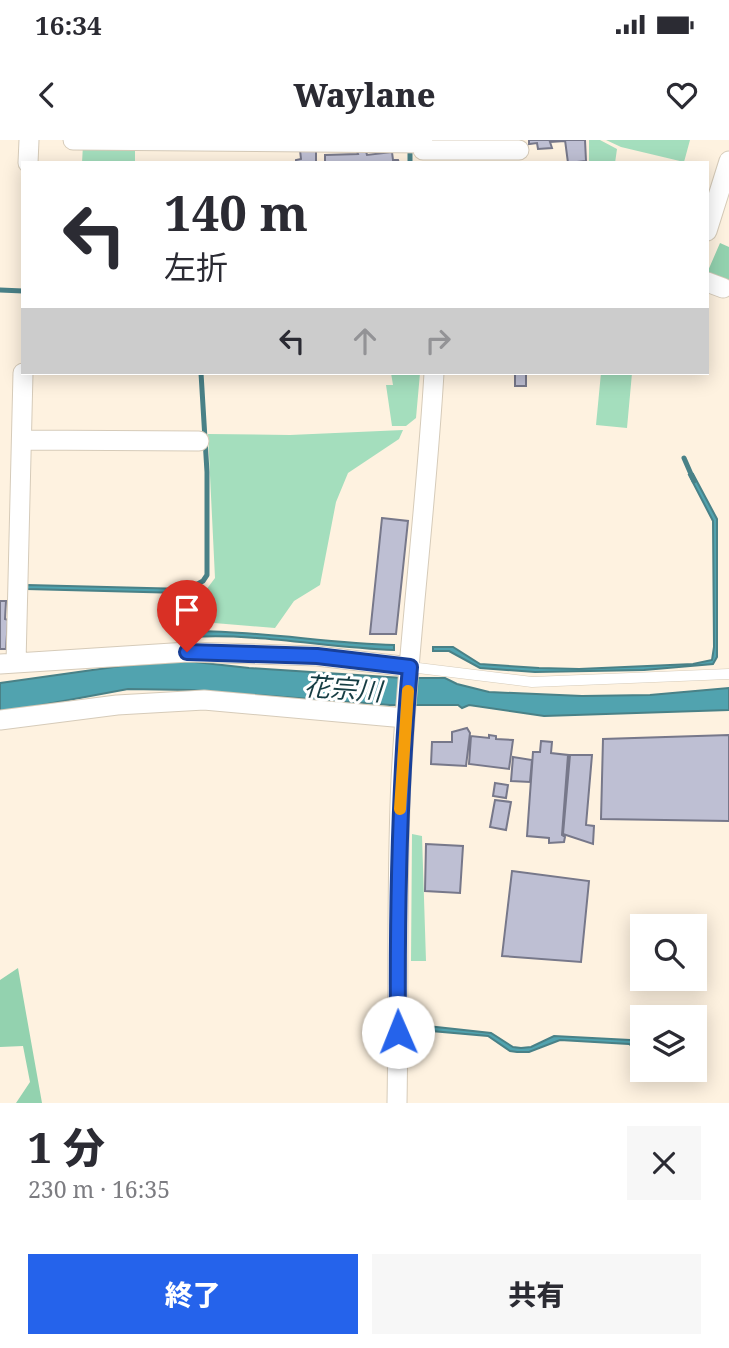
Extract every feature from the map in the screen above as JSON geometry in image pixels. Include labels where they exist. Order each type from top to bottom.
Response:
[{"type":"street","points":[[29,140],[29,161]]},
{"type":"street","points":[[73,140],[519,150]]},
{"type":"street","points":[[709,225],[729,161]]},
{"type":"street","points":[[23,375],[22,440],[8,663],[187,652],[317,656],[410,669]]},
{"type":"street","points":[[397,1103],[397,904],[405,715],[433,375]]},
{"type":"street","points":[[22,440],[199,440]]},
{"type":"street","points":[[0,720],[117,705],[205,700],[405,715]]},
{"type":"lane","points":[[410,669],[532,682],[729,674]]},
{"type":"green space","points":[[589,140],[600,140],[617,149],[615,161],[589,161]]},
{"type":"green space","points":[[606,140],[690,140],[684,161],[621,147]]},
{"type":"green space","points":[[83,145],[135,146],[135,161],[82,161]]},
{"type":"green space","points":[[720,243],[729,247],[729,284],[709,274]]},
{"type":"green space","points":[[391,375],[420,375],[416,418],[406,426],[392,426],[386,385],[393,385]]},
{"type":"green space","points":[[601,375],[632,375],[627,428],[596,425]]},
{"type":"green space","points":[[403,430],[399,439],[348,473],[336,502],[320,585],[294,601],[275,628],[202,622],[200,598],[215,578],[208,434],[290,435]]},
{"type":"green space","points":[[412,834],[422,836],[426,961],[411,961]]},
{"type":"green space","points":[[18,968],[42,1103],[16,1103],[30,1082],[23,1046],[0,1047],[0,980]]},
{"type":"water","points":[[693,474],[717,519],[717,657],[713,664],[644,670],[535,672],[480,668],[449,651],[433,651],[433,647],[453,647],[480,664],[539,668],[693,664],[712,660],[713,521],[689,475]]},
{"type":"water","points":[[27,585],[186,589],[194,631],[394,645],[394,650],[243,637],[192,637],[189,635],[182,593],[27,589]]},
{"type":"water","name":"花宗川","points":[[186,661],[249,668],[403,678],[445,678],[489,692],[582,696],[650,695],[729,688],[729,710],[544,716],[469,705],[462,708],[458,705],[390,705],[191,690],[128,689],[0,711],[0,683],[121,666]]},
{"type":"water","points":[[409,1024],[491,1033],[513,1047],[521,1048],[531,1047],[554,1036],[630,1040],[630,1045],[560,1040],[529,1052],[517,1052],[510,1051],[488,1036],[409,1029]]},
{"type":"building","points":[[529,140],[564,141],[550,142],[552,148],[538,149],[537,143],[529,144]]},
{"type":"building","points":[[565,140],[585,140],[586,161],[568,161]]},
{"type":"building","points":[[316,149],[316,161],[296,161],[301,159],[300,150]]},
{"type":"building","points":[[357,151],[366,151],[367,155],[392,152],[393,160],[398,161],[325,161],[325,155],[358,154]]},
{"type":"building","points":[[515,375],[526,375],[526,386],[515,386]]},
{"type":"building","points":[[382,518],[408,521],[396,634],[370,634]]},
{"type":"building","points":[[0,601],[6,601],[6,649],[0,649]]},
{"type":"building","points":[[467,728],[470,733],[466,766],[431,764],[432,742],[452,742],[452,732]]},
{"type":"building","points":[[489,735],[496,736],[496,739],[513,740],[509,769],[469,764],[471,736],[489,738]]},
{"type":"building","points":[[729,735],[729,821],[601,819],[603,739]]},
{"type":"building","points":[[541,741],[552,742],[551,753],[568,755],[562,835],[565,837],[564,842],[549,843],[549,838],[527,836],[533,752],[540,752]]},
{"type":"building","points":[[570,755],[592,755],[586,825],[594,826],[593,844],[563,834]]},
{"type":"building","points":[[513,757],[532,760],[530,782],[511,781]]},
{"type":"building","points":[[495,783],[508,785],[506,798],[493,796]]},
{"type":"building","points":[[495,800],[511,802],[506,830],[490,827]]},
{"type":"building","points":[[426,844],[463,846],[460,893],[425,891]]},
{"type":"building","points":[[512,871],[589,881],[581,962],[502,956]]},
{"type":"waterway","points":[[410,151],[410,161]]},
{"type":"waterway","points":[[0,290],[21,291]]},
{"type":"waterway","points":[[185,591],[203,581],[207,575],[207,472],[201,375]]},
{"type":"waterway","points":[[684,458],[694,481]]},
{"type":"waterway","points":[[382,1027],[384,1023]]},
{"type":"slow traffic","points":[[400,809],[408,691]]},
{"type":"route","points":[[187,652],[317,656],[410,667],[401,779],[397,904],[398,1032]]}]
